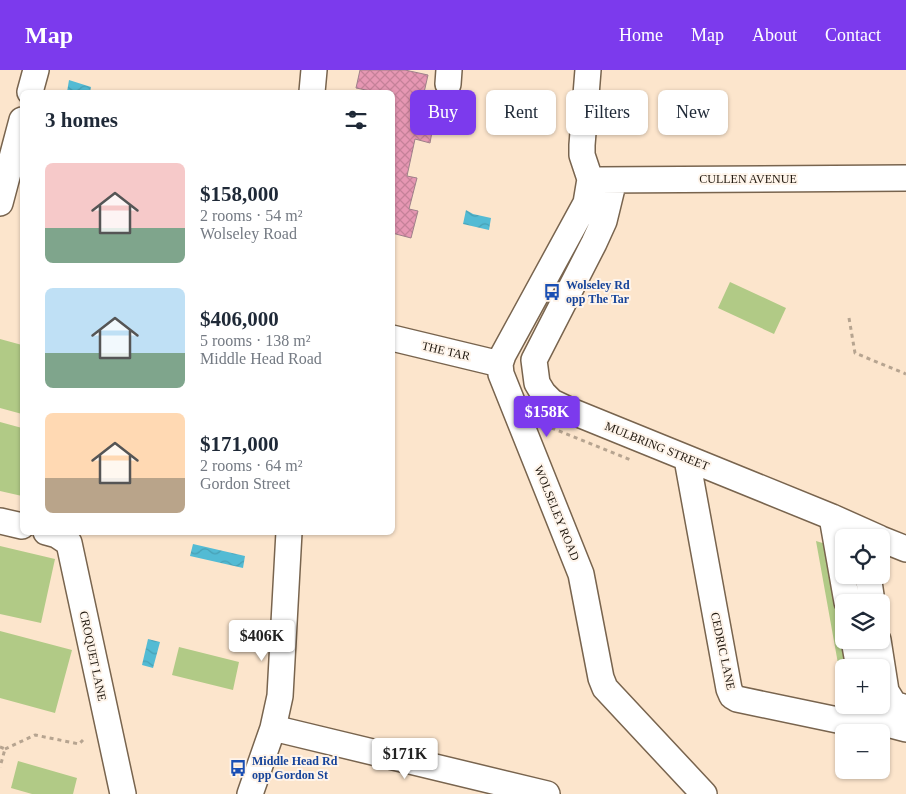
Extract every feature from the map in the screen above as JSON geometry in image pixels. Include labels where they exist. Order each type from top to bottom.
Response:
[{"type":"street","points":[[31,90],[36,70]]},
{"type":"street","points":[[312,90],[314,70]]},
{"type":"street","points":[[500,364],[583,211],[588,195],[602,180],[582,155],[588,70]]},
{"type":"street","points":[[0,203],[20,128]]},
{"type":"street","name":"CULLEN AVENUE","points":[[602,180],[906,178]]},
{"type":"street","name":"MULBRING STREET","points":[[602,180],[604,220],[598,236],[534,360],[537,383],[543,393],[552,402],[832,517],[857,529]]},
{"type":"street","name":"THE TAR","points":[[395,339],[500,364]]},
{"type":"street","name":"WOLSELEY ROAD","points":[[500,364],[501,374],[510,400],[581,574],[601,678],[605,688],[704,794]]},
{"type":"street","name":"CEDRIC LANE","points":[[687,459],[729,689],[732,696],[737,699],[846,722],[862,714]]},
{"type":"street","points":[[832,517],[846,594]]},
{"type":"street","points":[[0,520],[20,525]]},
{"type":"street","name":"CROQUET LANE","points":[[57,535],[69,543],[123,794]]},
{"type":"street","points":[[250,794],[273,728],[280,696],[289,535]]},
{"type":"street","name":"MULBRING STREET","points":[[890,543],[906,549]]},
{"type":"street","points":[[879,649],[886,691],[894,704],[906,708]]},
{"type":"street","name":"CEDRIC LANE","points":[[871,714],[906,729]]},
{"type":"street","points":[[273,728],[546,794]]},
{"type":"path","points":[[849,318],[855,353],[906,374]]},
{"type":"path","points":[[582,441],[627,459]]},
{"type":"path","points":[[0,748],[5,749],[35,736],[79,744],[83,740]]},
{"type":"path","points":[[0,767],[5,749]]},
{"type":"green space","points":[[730,282],[786,308],[774,334],[718,308]]},
{"type":"green space","points":[[0,339],[20,344],[20,413],[0,408]]},
{"type":"green space","points":[[0,422],[20,427],[20,496],[0,491]]},
{"type":"green space","points":[[816,541],[829,545],[835,584],[837,584],[839,594],[835,594],[835,647]]},
{"type":"green space","points":[[0,546],[55,559],[41,623],[0,614]]},
{"type":"green space","points":[[0,631],[72,650],[55,713],[0,698]]},
{"type":"green space","points":[[179,647],[239,662],[233,690],[172,675]]},
{"type":"green space","points":[[835,649],[847,649],[850,659],[837,659]]},
{"type":"green space","points":[[18,761],[77,778],[73,794],[32,794],[11,788]]},
{"type":"water","points":[[69,80],[91,87],[90,90],[67,90]]},
{"type":"water","points":[[466,210],[473,214],[491,218],[489,230],[463,224]]},
{"type":"water","points":[[193,544],[245,556],[243,568],[190,556]]},
{"type":"water","points":[[148,639],[160,642],[153,668],[142,665]]},
{"type":"building","points":[[360,70],[405,70],[428,75],[425,90],[410,90],[410,135],[431,135],[430,143],[415,139],[407,176],[417,178],[409,209],[418,211],[411,238],[395,234],[395,90],[356,88]]},
{"type":"place","name":"Wolseley Rd opp The Tar","points":[[552,292]]},
{"type":"place","name":"Middle Head Rd opp Gordon St","points":[[238,768]]}]
